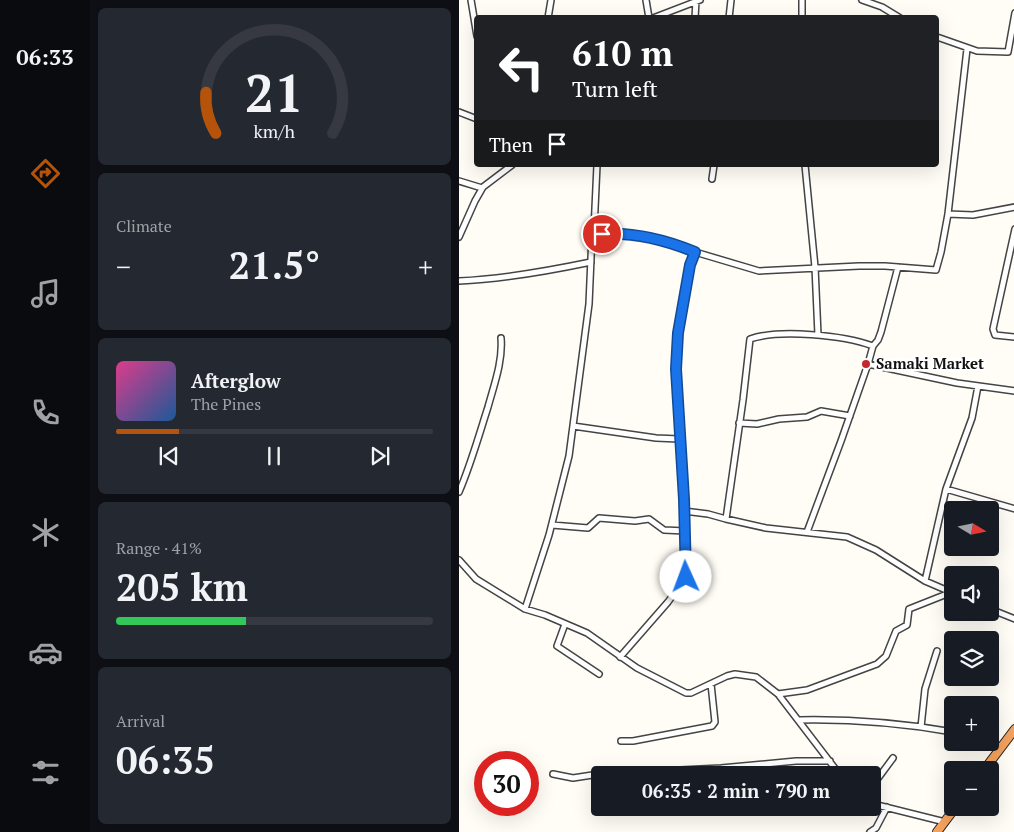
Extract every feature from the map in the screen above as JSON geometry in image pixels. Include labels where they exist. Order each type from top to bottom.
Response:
[{"type":"highway","points":[[991,761],[1014,729]]},
{"type":"highway","points":[[937,832],[949,816]]},
{"type":"street","points":[[471,0],[474,18]]},
{"type":"street","points":[[548,15],[551,0]]},
{"type":"street","points":[[646,0],[648,15]]},
{"type":"street","points":[[729,15],[731,0]]},
{"type":"street","points":[[802,0],[802,15]]},
{"type":"street","points":[[862,0],[882,7],[894,15]]},
{"type":"street","points":[[661,15],[698,1]]},
{"type":"street","points":[[696,15],[698,1]]},
{"type":"street","points":[[939,38],[967,49],[1008,52],[1014,13]]},
{"type":"street","points":[[592,235],[635,236],[667,242],[759,271],[815,267],[898,267],[936,270],[948,214],[967,49]]},
{"type":"street","points":[[459,112],[474,118]]},
{"type":"street","points":[[459,237],[482,188],[509,167]]},
{"type":"street","points":[[525,609],[552,525],[569,456],[589,304],[597,167]]},
{"type":"street","points":[[712,179],[714,167]]},
{"type":"street","points":[[805,167],[815,267],[818,335]]},
{"type":"street","points":[[459,181],[482,188]]},
{"type":"street","points":[[948,214],[973,215],[1014,207]]},
{"type":"street","points":[[1014,229],[993,329],[995,335],[1014,337]]},
{"type":"street","points":[[620,656],[685,579],[685,531],[676,369],[678,333],[690,265],[695,252]]},
{"type":"street","points":[[459,281],[485,280],[543,272],[591,262]]},
{"type":"street","points":[[807,532],[850,416],[873,346],[881,332],[898,267]]},
{"type":"street","points":[[726,518],[750,340],[761,336],[818,335],[852,340],[873,346]]},
{"type":"street","points":[[459,492],[474,452],[493,389],[502,346],[501,338]]},
{"type":"street","points":[[868,364],[957,383],[1014,391]]},
{"type":"street","points":[[925,581],[946,489],[972,418],[978,386]]},
{"type":"street","points":[[739,423],[757,424],[807,416],[821,411],[850,416]]},
{"type":"street","points":[[573,426],[656,438],[679,438]]},
{"type":"street","points":[[946,489],[1014,509]]},
{"type":"street","points":[[684,511],[708,514],[767,528],[847,537],[860,542],[925,581],[944,589]]},
{"type":"street","points":[[552,525],[588,528],[599,518],[635,521],[645,518],[654,521],[664,530],[685,531]]},
{"type":"street","points":[[459,560],[476,579],[525,609],[565,624],[599,641],[637,668],[686,693],[691,693],[727,676],[746,674],[756,677],[778,694],[834,766]]},
{"type":"street","points":[[778,694],[807,690],[877,664],[887,656],[897,631],[907,625],[909,609],[944,596]]},
{"type":"street","points":[[999,613],[1014,619]]},
{"type":"street","points":[[565,624],[557,646],[599,674]]},
{"type":"street","points":[[921,727],[925,688],[937,651]]},
{"type":"street","points":[[621,741],[633,741],[712,726],[715,722],[711,684]]},
{"type":"street","points":[[799,720],[871,721],[944,731]]},
{"type":"street","points":[[881,774],[893,758]]},
{"type":"street","points":[[553,774],[573,778],[599,774],[830,761]]},
{"type":"street","points":[[881,806],[945,822]]},
{"type":"street","points":[[870,832],[876,828],[887,807]]},
{"type":"place","name":"Samaki Market","points":[[866,364]]},
{"type":"route","points":[[602,234],[625,234],[667,242],[695,252],[690,265],[678,333],[676,369],[684,499],[686,577]]}]
